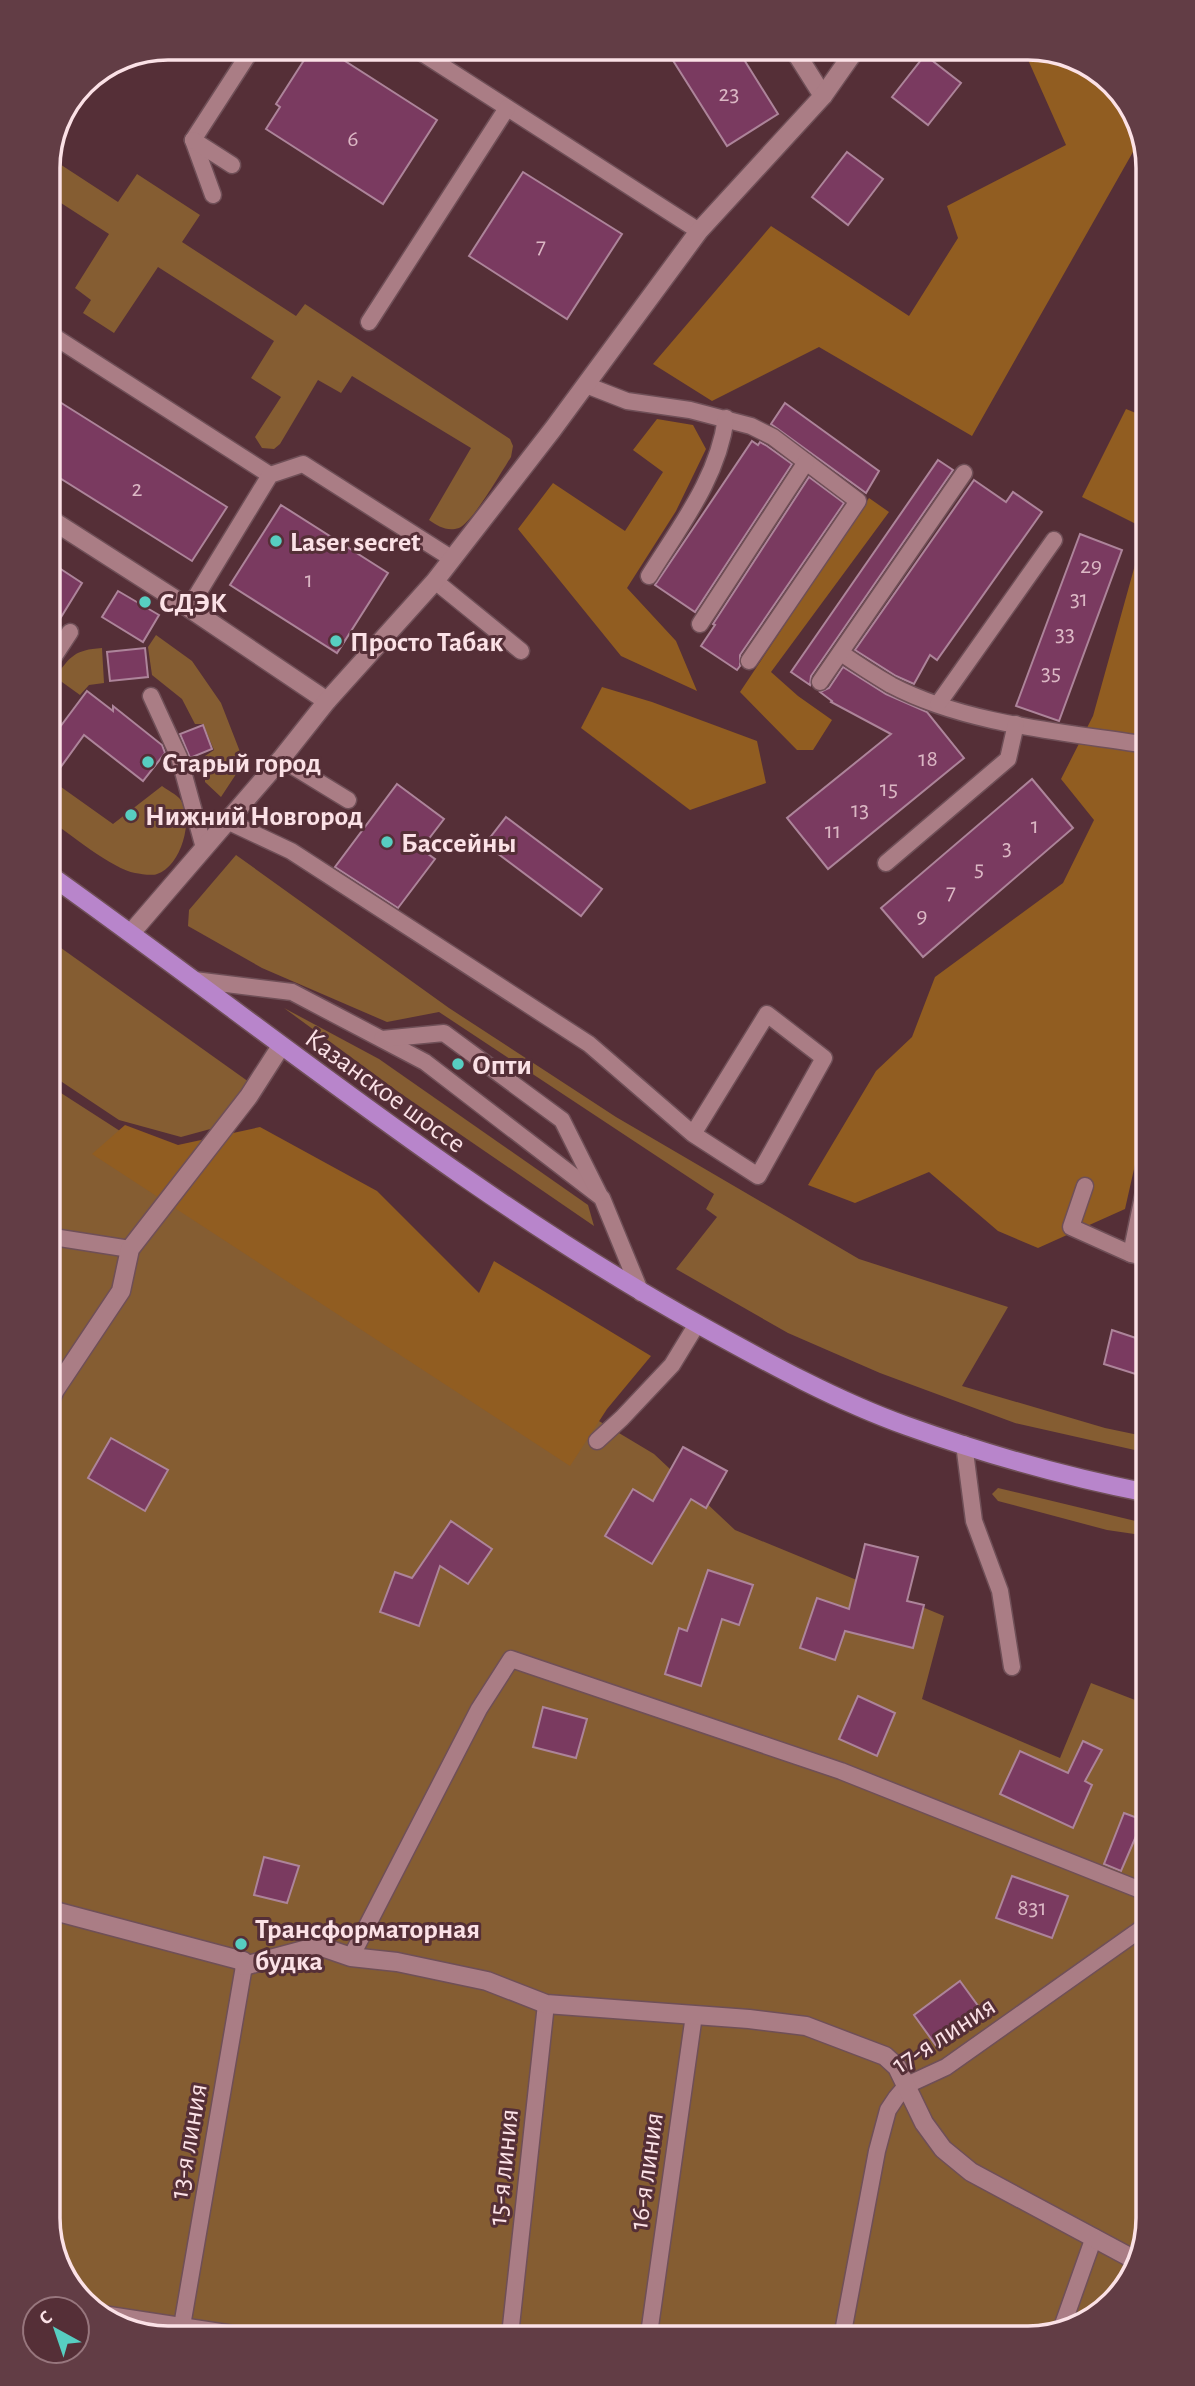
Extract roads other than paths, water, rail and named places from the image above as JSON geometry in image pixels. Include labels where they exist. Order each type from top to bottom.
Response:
[{"type":"main road","points":[[60,882],[131,933]]},
{"type":"main road","name":"Казанское шоссе","points":[[131,933],[281,1046],[548,1235],[640,1293],[763,1360],[906,1426],[1034,1467],[1136,1490]]},
{"type":"street","points":[[800,60],[823,96]]},
{"type":"street","points":[[131,933],[281,759],[327,701],[435,580],[586,384],[699,231],[823,96],[848,60]]},
{"type":"street","points":[[60,525],[327,701]]},
{"type":"street","points":[[59,1383],[121,1292],[130,1250],[249,1096],[281,1046]]},
{"type":"street","points":[[59,1912],[243,1961],[244,1966],[319,1946],[351,1957],[397,1962],[487,1981],[546,2004],[806,2026],[885,2056],[897,2067],[923,2123],[943,2149],[971,2172],[1128,2256]]},
{"type":"lane","points":[[193,140],[244,60]]},
{"type":"lane","points":[[433,60],[699,231]]},
{"type":"lane","points":[[369,322],[507,108]]},
{"type":"lane","points":[[193,140],[232,165]]},
{"type":"lane","points":[[193,140],[213,195]]},
{"type":"lane","points":[[60,340],[270,475]]},
{"type":"lane","points":[[586,384],[627,401],[726,418],[773,437],[858,502],[750,661]]},
{"type":"lane","points":[[649,576],[704,489],[723,444],[726,418]]},
{"type":"lane","points":[[700,624],[806,462]]},
{"type":"lane","points":[[189,608],[270,475],[303,464],[451,558]]},
{"type":"lane","points":[[820,682],[964,473]]},
{"type":"lane","points":[[937,704],[1054,540]]},
{"type":"lane","points":[[435,580],[521,651]]},
{"type":"lane","points":[[60,648],[70,632]]},
{"type":"lane","points":[[841,653],[892,685],[937,704],[1016,724],[1136,744]]},
{"type":"lane","points":[[151,696],[179,757],[204,848]]},
{"type":"lane","points":[[886,863],[1008,760],[1016,724]]},
{"type":"lane","points":[[281,759],[348,800]]},
{"type":"lane","points":[[228,821],[291,851],[589,1044],[693,1134],[758,1176],[824,1058],[767,1014],[693,1134]]},
{"type":"lane","points":[[196,981],[292,992],[382,1039],[425,1062],[602,1198]]},
{"type":"lane","points":[[382,1039],[444,1033],[562,1120],[602,1198],[640,1293]]},
{"type":"lane","points":[[1085,1185],[1071,1227],[1136,1255]]},
{"type":"lane","points":[[1131,1254],[1136,1230]]},
{"type":"lane","points":[[59,1239],[130,1250]]},
{"type":"lane","points":[[597,1441],[672,1365],[697,1324]]},
{"type":"lane","points":[[964,1444],[974,1521],[1000,1591],[1012,1667]]},
{"type":"lane","points":[[351,1957],[479,1709],[511,1659],[841,1771],[1136,1888]]},
{"type":"lane","name":"17-я линия","points":[[844,2326],[877,2151],[888,2110],[907,2085],[946,2067],[1136,1932]]},
{"type":"lane","name":"13-я линия","points":[[182,2326],[244,1966]]},
{"type":"lane","name":"15-я линия","points":[[511,2326],[546,2004]]},
{"type":"lane","name":"16-я линия","points":[[650,2326],[694,2015]]},
{"type":"lane","points":[[1065,2319],[1094,2237]]},
{"type":"lane","points":[[125,2317],[182,2326]]},
{"type":"place","name":"Laser secret","points":[[276,541]]},
{"type":"place","name":"СДЭК","points":[[145,602]]},
{"type":"place","name":"Просто Табак","points":[[336,641]]},
{"type":"place","name":"Старый город","points":[[148,762]]},
{"type":"place","name":"Нижний Новгород","points":[[131,815]]},
{"type":"place","name":"Бассейны","points":[[387,842]]},
{"type":"place","name":"Опти","points":[[458,1064]]},
{"type":"place","name":"Трансформаторная будка","points":[[241,1944]]}]
